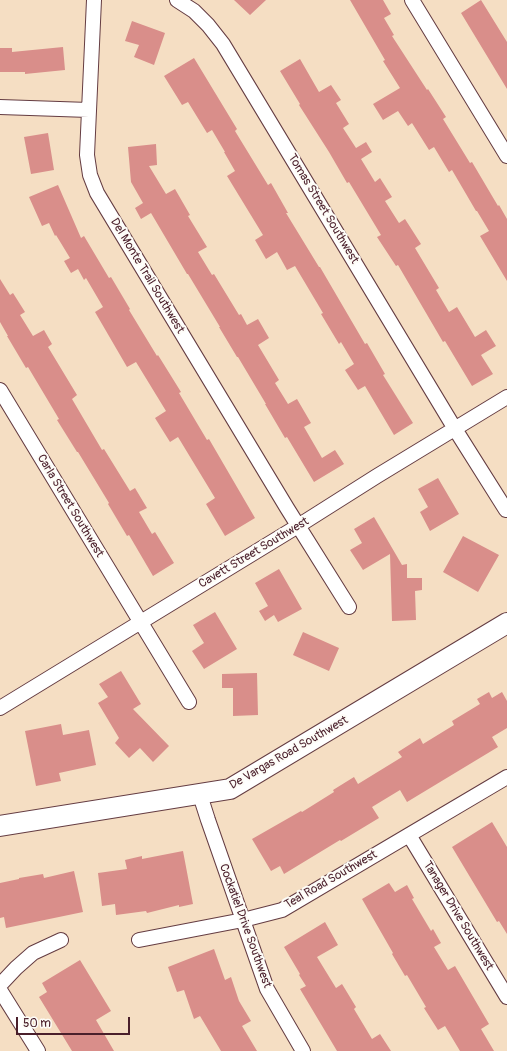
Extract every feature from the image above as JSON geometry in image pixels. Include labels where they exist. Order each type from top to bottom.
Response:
[{"type":"street","name":"Del Monte Trail Southwest","points":[[94,0],[87,155],[90,175],[97,193],[298,526],[349,607]]},
{"type":"street","name":"Tomas Street Southwest","points":[[178,0],[194,11],[208,25],[223,44],[455,429],[506,510]]},
{"type":"street","points":[[412,0],[507,156]]},
{"type":"street","points":[[0,107],[89,110]]},
{"type":"street","name":"Carla Street Southwest","points":[[0,390],[189,702]]},
{"type":"street","name":"Cavett Street Southwest","points":[[0,708],[507,397]]},
{"type":"street","name":"De Vargas Road Southwest","points":[[1,822],[200,795],[230,789],[507,623]]},
{"type":"street","name":"Teal Road Southwest","points":[[139,940],[243,920],[282,910],[507,777]]},
{"type":"street","name":"Cockatiel Drive Southwest","points":[[200,795],[267,989],[303,1051]]},
{"type":"street","name":"Tanager Drive Southwest","points":[[409,835],[507,997]]},
{"type":"street","points":[[0,985],[33,952],[61,940]]},
{"type":"street","points":[[0,990],[38,1051]]},
{"type":"building","points":[[234,0],[266,0],[250,15]]},
{"type":"building","points":[[350,0],[383,0],[391,14],[384,18],[394,35],[392,36],[446,117],[443,119],[470,163],[472,162],[507,219],[507,281],[480,236],[489,231],[452,170],[449,172],[434,147],[429,150],[412,123],[408,126],[398,111],[383,120],[373,104],[400,88],[383,61],[385,60]]},
{"type":"building","points":[[481,0],[507,42],[507,89],[461,13]]},
{"type":"building","points":[[132,21],[165,33],[154,65],[134,57],[139,45],[125,41]]},
{"type":"building","points":[[63,47],[65,70],[25,74],[25,72],[0,72],[0,48],[12,48],[12,52]]},
{"type":"building","points":[[194,58],[237,129],[235,131],[268,185],[271,183],[288,213],[286,213],[320,267],[365,344],[367,343],[385,374],[383,375],[413,423],[394,435],[365,386],[358,390],[345,370],[354,364],[341,342],[339,344],[321,314],[323,313],[295,266],[287,270],[277,252],[266,259],[255,240],[263,235],[227,176],[235,171],[225,152],[212,130],[207,133],[188,102],[182,105],[164,76]]},
{"type":"building","points":[[300,59],[319,92],[331,85],[341,100],[336,103],[349,124],[343,128],[356,148],[366,142],[372,152],[361,159],[375,182],[380,178],[392,197],[385,201],[399,223],[405,219],[421,244],[415,248],[439,288],[436,290],[449,312],[457,307],[475,337],[486,330],[496,346],[481,355],[493,374],[472,386],[445,341],[443,342],[398,265],[396,266],[377,237],[381,235],[349,182],[347,183],[280,71]]},
{"type":"building","points":[[48,133],[54,170],[31,174],[24,137]]},
{"type":"building","points":[[156,144],[157,165],[149,166],[166,194],[175,189],[190,215],[188,216],[207,247],[198,252],[247,325],[258,319],[269,338],[258,345],[279,380],[275,383],[288,404],[297,399],[311,423],[304,427],[322,458],[335,450],[344,464],[314,482],[287,437],[285,438],[151,213],[141,219],[135,208],[143,203],[131,182],[128,147]]},
{"type":"building","points":[[58,185],[81,238],[84,236],[109,278],[111,277],[130,309],[129,310],[181,392],[179,393],[207,440],[209,439],[255,518],[225,536],[206,504],[215,498],[178,437],[170,442],[155,418],[166,411],[136,362],[127,367],[95,312],[103,307],[86,278],[84,280],[78,269],[71,273],[64,261],[70,258],[56,235],[55,236],[49,223],[42,226],[29,197]]},
{"type":"building","points":[[0,279],[10,295],[13,293],[25,312],[20,315],[33,336],[44,330],[52,344],[48,347],[77,395],[72,399],[102,450],[104,449],[130,491],[135,488],[147,508],[139,512],[152,534],[155,532],[174,563],[153,576],[57,420],[59,419],[28,367],[26,368],[7,336],[0,322]]},
{"type":"building","points":[[438,478],[459,514],[430,531],[420,512],[428,507],[418,489]]},
{"type":"building","points":[[374,517],[402,565],[407,564],[407,578],[422,578],[422,590],[415,591],[416,620],[392,621],[390,554],[363,570],[350,550],[362,543],[354,529]]},
{"type":"building","points":[[463,536],[499,555],[478,592],[443,572]]},
{"type":"building","points":[[279,569],[302,609],[278,622],[274,615],[265,621],[259,611],[268,606],[255,583]]},
{"type":"building","points":[[215,612],[237,649],[204,669],[192,651],[204,643],[193,625]]},
{"type":"building","points":[[303,632],[339,648],[329,671],[293,655]]},
{"type":"building","points":[[121,671],[141,704],[133,709],[169,746],[153,762],[140,748],[129,758],[115,743],[119,738],[98,703],[108,697],[99,684]]},
{"type":"building","points":[[257,673],[258,715],[233,716],[233,688],[222,688],[222,674]]},
{"type":"building","points":[[489,692],[492,698],[502,692],[507,701],[507,728],[492,737],[498,747],[407,802],[400,790],[372,807],[379,818],[284,874],[280,866],[271,871],[252,839],[301,811],[302,812],[334,792],[333,790],[354,777],[358,784],[402,757],[398,752],[420,738],[423,744],[454,725],[452,721],[480,704],[477,699]]},
{"type":"building","points":[[61,724],[63,735],[89,730],[96,765],[59,773],[61,781],[36,786],[25,731]]},
{"type":"building","points":[[492,822],[507,847],[507,934],[499,921],[497,922],[452,847]]},
{"type":"building","points":[[183,851],[193,904],[179,907],[179,905],[147,913],[146,911],[116,915],[115,904],[102,906],[98,873],[127,869],[125,860],[142,856],[142,859]]},
{"type":"building","points":[[74,871],[83,912],[6,928],[4,917],[0,918],[0,883],[43,874],[44,878]]},
{"type":"building","points":[[389,883],[395,892],[407,885],[414,898],[412,899],[431,931],[433,929],[441,943],[434,947],[448,970],[455,966],[489,1024],[481,1029],[494,1051],[460,1051],[445,1026],[438,1030],[424,1008],[426,1007],[407,975],[405,976],[362,899]]},
{"type":"building","points":[[325,922],[338,945],[317,957],[336,988],[342,984],[356,1007],[354,1009],[372,1039],[380,1034],[391,1051],[337,1051],[300,989],[306,986],[284,947]]},
{"type":"building","points":[[214,949],[225,980],[231,977],[239,1001],[251,1021],[242,1026],[257,1051],[221,1051],[200,1016],[194,1019],[184,990],[177,992],[168,967]]},
{"type":"building","points":[[80,960],[111,1011],[96,1020],[114,1051],[72,1051],[39,997],[47,992],[42,983]]}]
